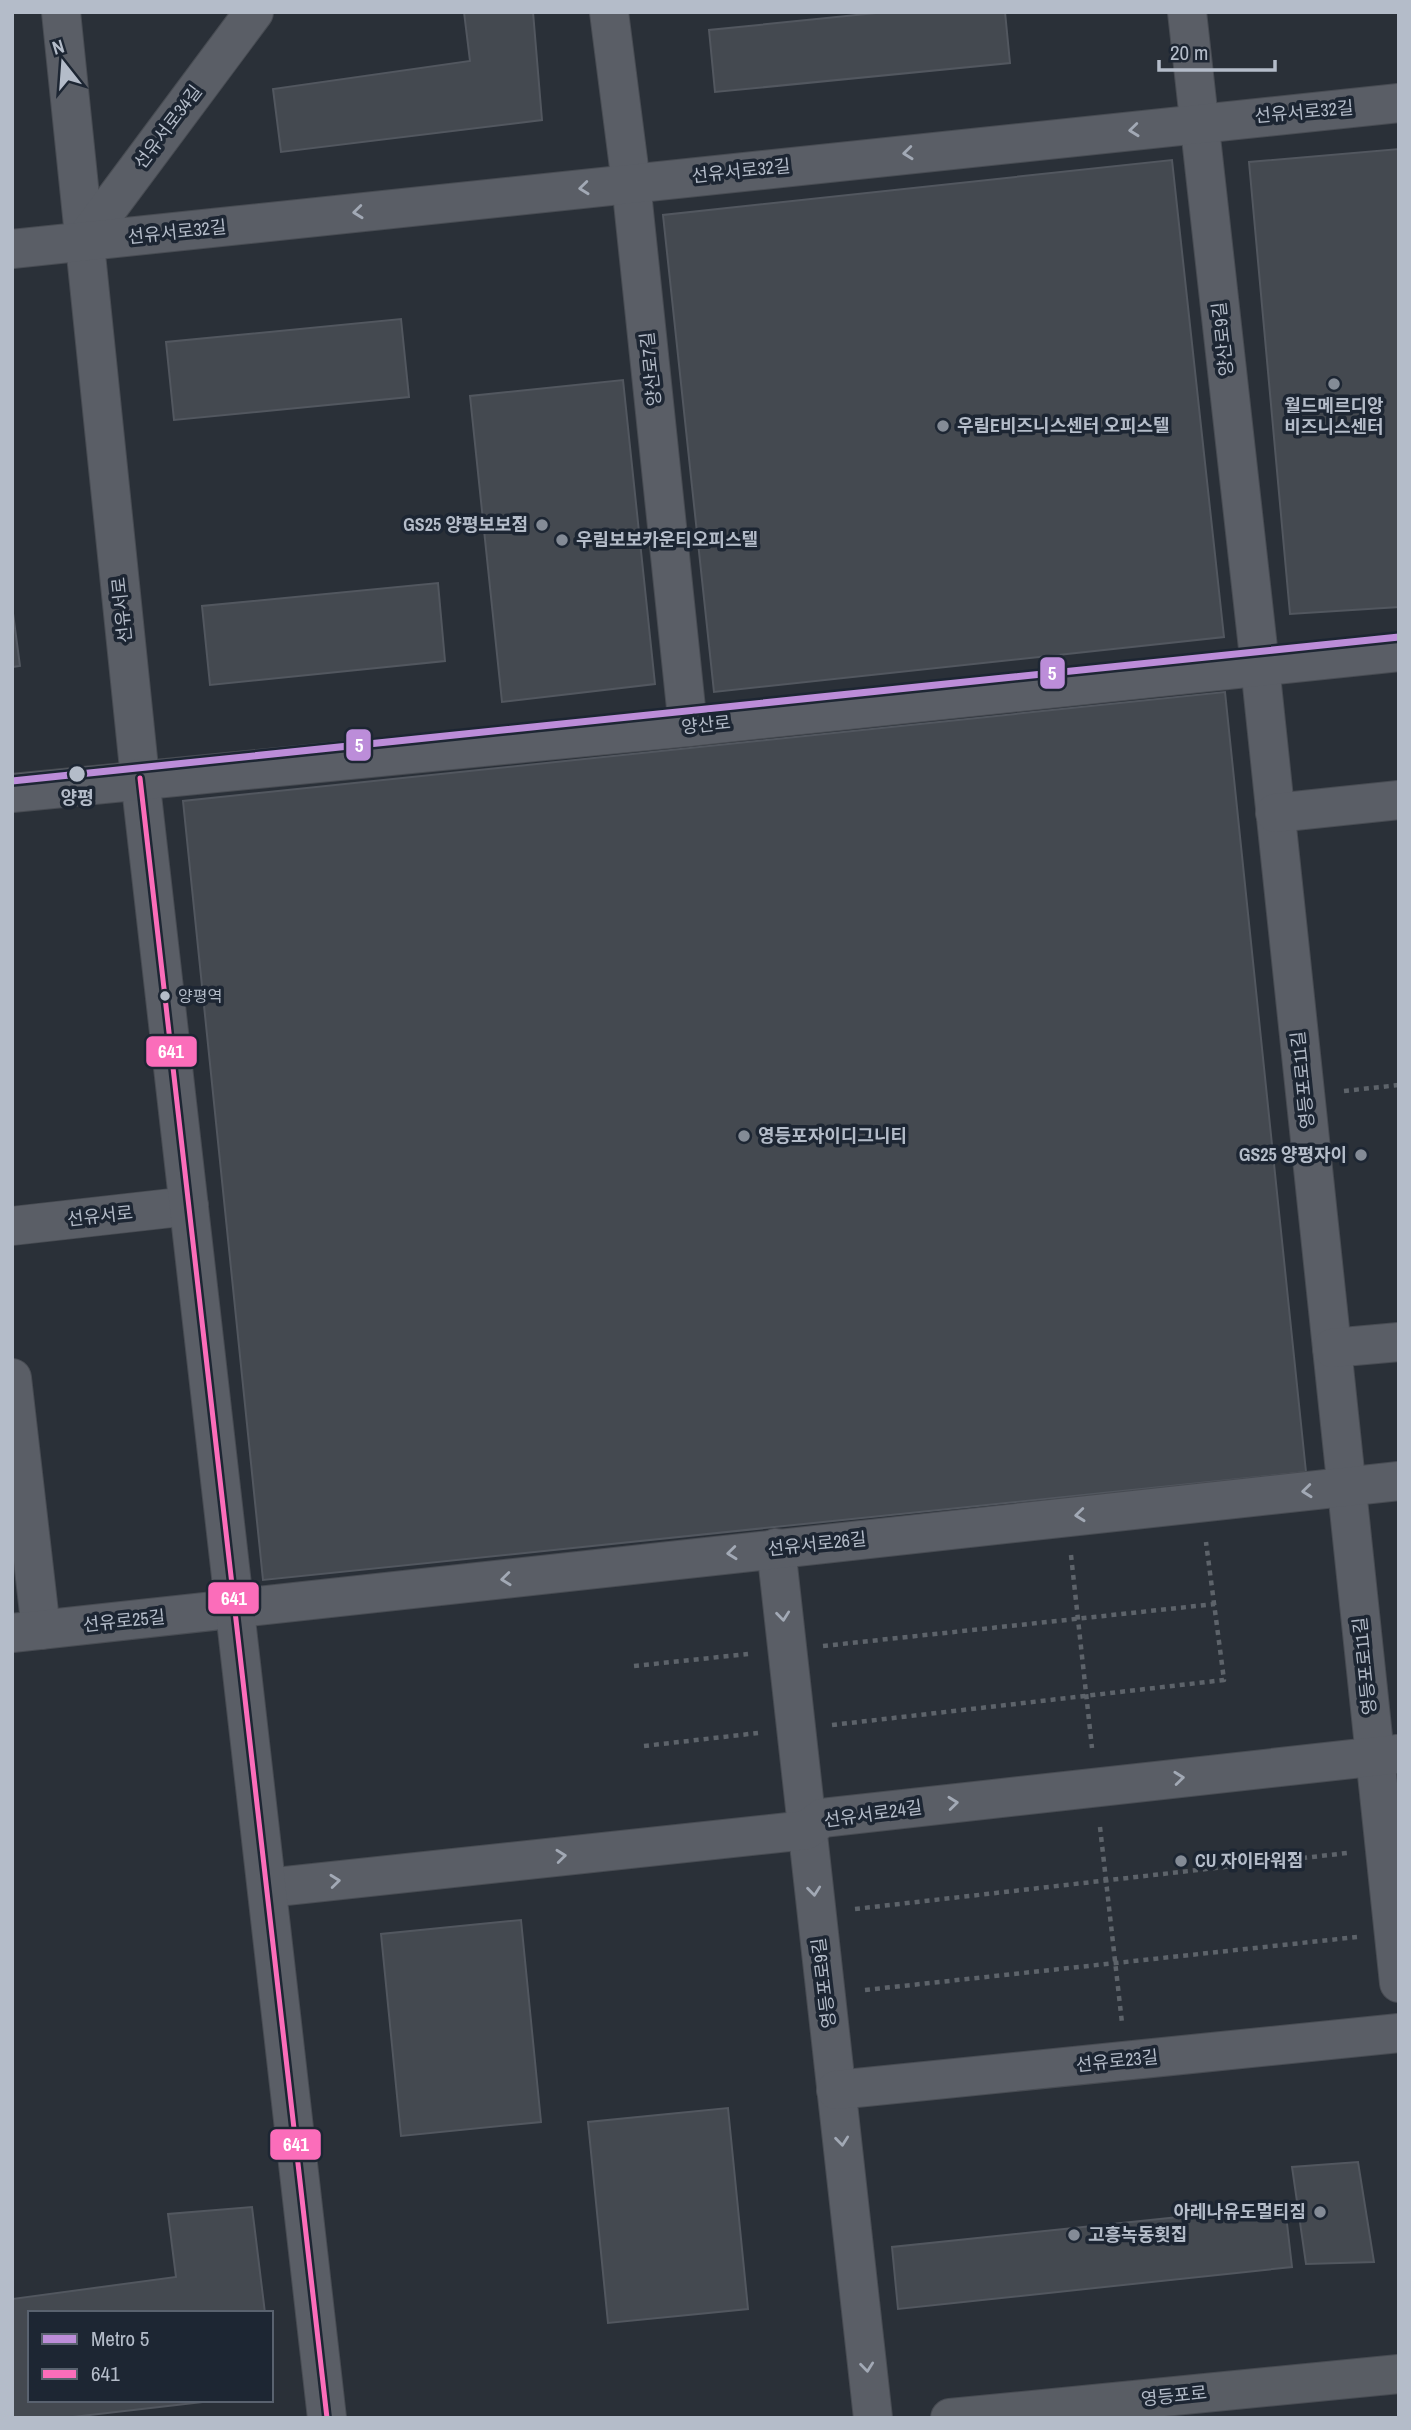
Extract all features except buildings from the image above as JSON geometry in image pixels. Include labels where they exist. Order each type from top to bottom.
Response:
[{"type":"main road","name":"영등포로","points":[[950,2418],[1399,2374]]},
{"type":"street","name":"선유서로","points":[[61,12],[140,778],[327,2418]]},
{"type":"street","name":"선유서로34길","points":[[83,242],[254,12]]},
{"type":"street","name":"양산로7길","points":[[609,12],[631,183],[688,727]]},
{"type":"street","name":"양산로9길","points":[[1186,12],[1260,666]]},
{"type":"street","name":"선유서로32길","points":[[12,249],[1399,103]]},
{"type":"street","name":"양산로","points":[[12,793],[140,778],[688,727],[1399,652]]},
{"type":"street","name":"영등포로11길","points":[[1260,666],[1346,1487],[1387,1755],[1384,1849],[1399,1983]]},
{"type":"street","points":[[1275,813],[1399,800]]},
{"type":"street","name":"선유서로","points":[[12,1226],[189,1206]]},
{"type":"street","points":[[1332,1348],[1399,1342]]},
{"type":"street","points":[[12,1378],[26,1632]]},
{"type":"street","name":"선유서로26길","points":[[235,1609],[1399,1481]]},
{"type":"street","name":"영등포로9길","points":[[776,1548],[873,2418]]},
{"type":"street","name":"선유로25길","points":[[26,1632],[235,1609]]},
{"type":"street","name":"선유서로24길","points":[[267,1888],[807,1830],[822,1818],[1387,1755]]},
{"type":"street","name":"선유로23길","points":[[836,2090],[1399,2033]]},
{"type":"path","points":[[1305,1095],[1399,1085]]},
{"type":"path","points":[[644,1746],[1224,1680],[1200,1502]]},
{"type":"path","points":[[635,1666],[1215,1604]]},
{"type":"path","points":[[816,1913],[1384,1849]]},
{"type":"path","points":[[825,1994],[1116,1965],[1393,1932]]},
{"type":"metro line","name":"5","points":[[12,781],[1399,637]]},
{"type":"transit line","name":"641","points":[[140,778],[327,2418]]},
{"type":"place","name":"월드메르디앙 비즈니스센터","points":[[1334,384]]},
{"type":"place","name":"우림E비즈니스센터 오피스텔","points":[[943,426]]},
{"type":"place","name":"GS25 양평보보점","points":[[542,525]]},
{"type":"place","name":"우림보보카운티오피스텔","points":[[562,540]]},
{"type":"place","name":"양평","points":[[77,774]]},
{"type":"place","name":"양평역","points":[[165,996]]},
{"type":"place","name":"영등포자이디그니티","points":[[744,1136]]},
{"type":"place","name":"GS25 양평자이","points":[[1361,1155]]},
{"type":"place","name":"CU 자이타워점","points":[[1181,1861]]},
{"type":"place","name":"아레나유도멀티짐","points":[[1320,2212]]},
{"type":"place","name":"고흥녹동횟집","points":[[1074,2235]]}]
